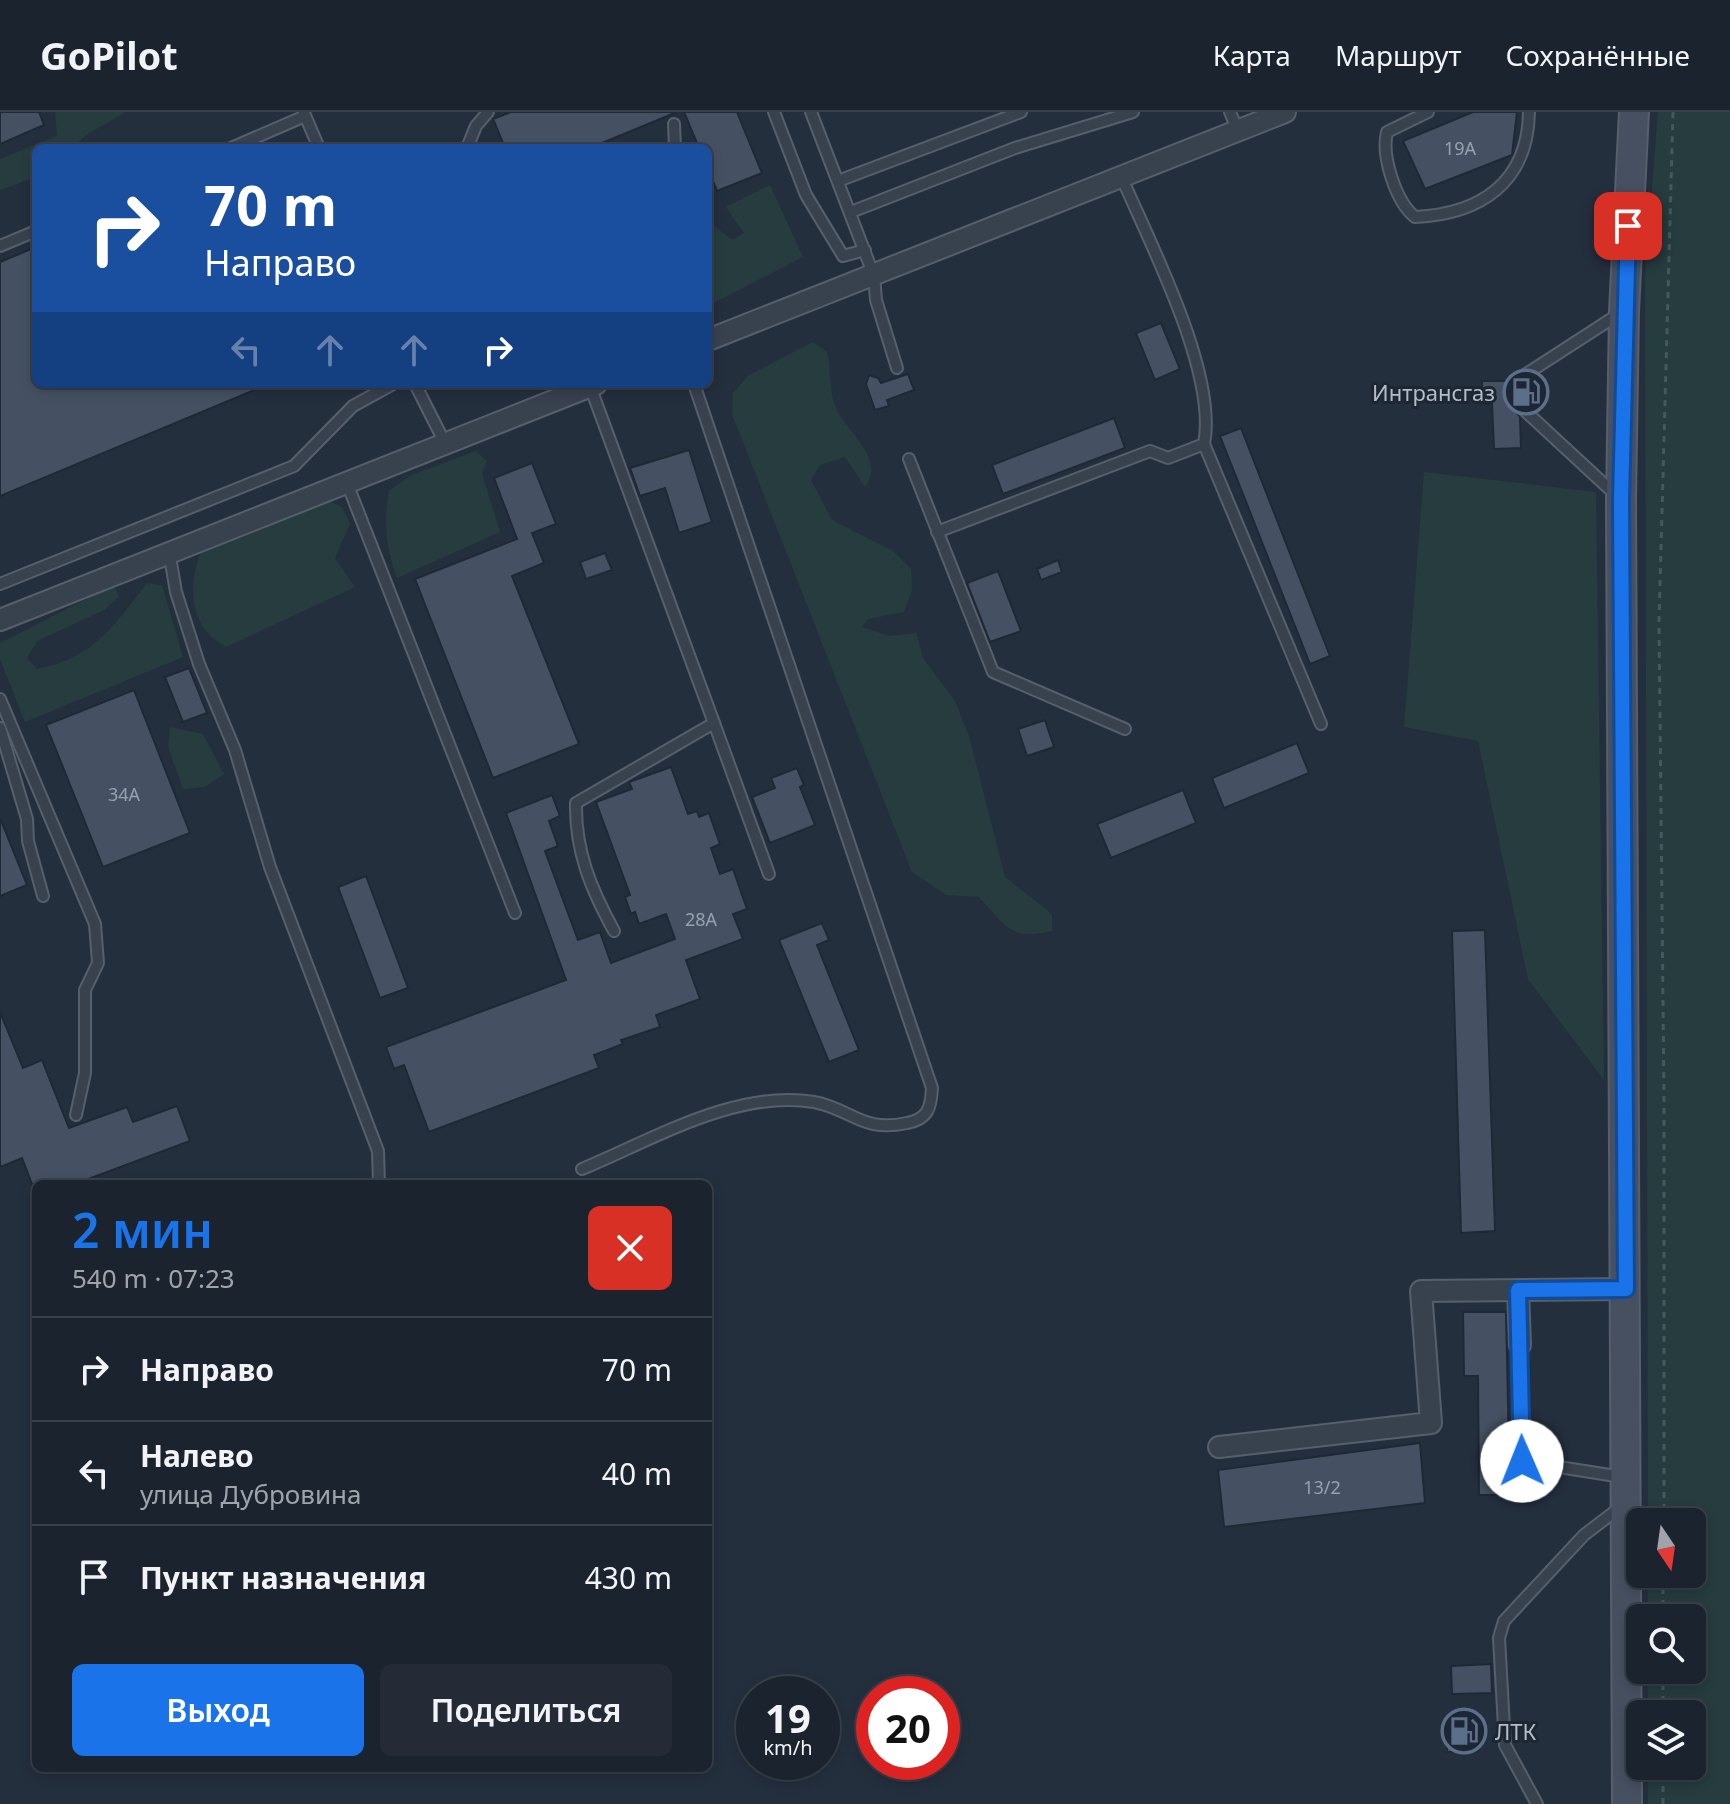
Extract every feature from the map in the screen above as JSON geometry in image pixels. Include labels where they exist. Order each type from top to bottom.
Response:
[{"type":"main road","points":[[1627,1804],[1628,1490],[1621,500],[1624,311],[1634,112]]},
{"type":"street","points":[[712,338],[1121,176],[1234,122],[1285,112]]},
{"type":"street","points":[[0,620],[586,388]]},
{"type":"street","points":[[1219,1447],[1431,1423],[1421,1291],[1626,1289]]},
{"type":"street","points":[[1518,1290],[1520,1345]]},
{"type":"lane","points":[[469,144],[476,126],[488,112]]},
{"type":"lane","points":[[774,112],[806,195],[843,256],[865,250]]},
{"type":"lane","points":[[811,112],[874,276],[876,300],[897,368]]},
{"type":"lane","points":[[838,181],[1021,112]]},
{"type":"lane","points":[[851,212],[1015,148],[1133,112]]},
{"type":"lane","points":[[1428,112],[1387,132],[1384,145],[1403,207],[1415,217],[1431,217],[1490,198],[1518,164],[1528,135],[1529,112]]},
{"type":"lane","points":[[240,144],[305,114],[317,144]]},
{"type":"lane","points":[[674,124],[675,144]]},
{"type":"lane","points":[[1121,176],[1182,324],[1205,401],[1207,425],[1204,444],[1321,724]]},
{"type":"lane","points":[[0,246],[32,233]]},
{"type":"lane","points":[[1621,500],[1522,408],[1523,376],[1624,311]]},
{"type":"lane","points":[[0,584],[294,466],[353,406],[386,388]]},
{"type":"lane","points":[[417,388],[446,445]]},
{"type":"lane","points":[[594,388],[769,874]]},
{"type":"lane","points":[[582,1169],[718,1113],[769,1102],[816,1102],[871,1126],[907,1123],[925,1117],[931,1106],[932,1088],[695,388]]},
{"type":"lane","points":[[937,532],[1150,451],[1168,458],[1204,444]]},
{"type":"lane","points":[[909,459],[993,672],[1125,729]]},
{"type":"lane","points":[[347,483],[515,913]]},
{"type":"lane","points":[[169,551],[176,592],[199,664],[235,750],[270,867],[378,1151],[379,1180]]},
{"type":"lane","points":[[0,699],[95,924],[98,963],[85,990],[85,1073],[76,1115]]},
{"type":"lane","points":[[614,931],[590,886],[576,834],[576,803],[714,723]]},
{"type":"lane","points":[[0,728],[27,819],[28,841],[43,896]]},
{"type":"lane","points":[[1520,1345],[1522,1461],[1628,1490],[1504,1621],[1499,1638],[1505,1745],[1537,1804]]},
{"type":"path","points":[[1664,1508],[1659,621],[1673,112]]},
{"type":"path","points":[[1663,1780],[1663,1804]]},
{"type":"green space","points":[[55,112],[126,112],[76,144],[37,144],[57,136]]},
{"type":"green space","points":[[1658,112],[1730,112],[1730,1804],[1648,1804],[1648,1780],[1706,1780],[1706,1700],[1648,1700],[1648,1684],[1706,1684],[1706,1604],[1648,1604],[1648,1588],[1706,1588],[1706,1508],[1648,1508],[1645,277]]},
{"type":"green space","points":[[32,146],[32,178],[0,190],[0,159]]},
{"type":"green space","points":[[770,185],[803,257],[712,304],[712,224],[732,240],[744,233],[726,207]]},
{"type":"green space","points":[[813,342],[827,352],[834,403],[867,454],[871,476],[865,487],[845,457],[820,465],[811,480],[832,520],[893,551],[911,569],[912,590],[904,612],[868,619],[862,627],[889,636],[916,633],[923,658],[955,701],[969,736],[1005,877],[1052,914],[1052,931],[1027,934],[1010,929],[979,897],[946,895],[912,872],[732,414],[733,393],[749,375]]},
{"type":"green space","points":[[476,451],[487,461],[482,474],[500,532],[397,578],[387,535],[389,491],[411,475]]},
{"type":"green space","points":[[1424,472],[1596,492],[1604,1080],[1528,979],[1478,741],[1404,727]]},
{"type":"green space","points":[[328,501],[342,507],[350,524],[335,558],[355,587],[226,647],[214,639],[198,618],[193,594],[200,553]]},
{"type":"green space","points":[[147,583],[162,585],[183,657],[25,722],[0,659],[0,643],[114,585],[119,597],[104,610],[37,641],[27,658],[37,669],[57,664],[74,657],[101,638]]},
{"type":"green space","points":[[170,727],[203,734],[224,774],[205,787],[183,789],[168,746]]},
{"type":"building","points":[[0,112],[39,112],[44,125],[0,144]]},
{"type":"building","points":[[511,112],[677,112],[600,144],[503,144],[493,119]]},
{"type":"building","points":[[684,112],[737,112],[762,173],[717,191],[712,179],[712,144],[697,144]]},
{"type":"building","points":[[1473,112],[1517,112],[1512,155],[1425,189],[1403,141]]},
{"type":"building","points":[[32,249],[32,388],[259,388],[0,496],[0,262]]},
{"type":"building","points":[[1161,323],[1180,369],[1155,380],[1136,333]]},
{"type":"building","points":[[908,374],[914,390],[887,400],[889,406],[875,410],[866,384],[869,375],[878,378],[881,383]]},
{"type":"building","points":[[1482,381],[1515,381],[1514,408],[1520,417],[1521,448],[1494,449],[1492,404],[1482,404]]},
{"type":"building","points":[[1531,381],[1537,381],[1537,404],[1530,404]]},
{"type":"building","points":[[1114,418],[1125,448],[1003,494],[992,465]]},
{"type":"building","points":[[1241,428],[1330,656],[1310,664],[1220,436]]},
{"type":"building","points":[[689,450],[712,522],[679,533],[665,488],[640,496],[630,468]]},
{"type":"building","points":[[532,463],[556,524],[532,533],[544,563],[512,576],[579,744],[493,778],[415,579],[517,539],[494,478]]},
{"type":"building","points":[[605,553],[612,570],[586,579],[580,562]]},
{"type":"building","points":[[1058,560],[1062,572],[1041,580],[1037,569]]},
{"type":"building","points":[[998,571],[1021,631],[990,642],[967,583]]},
{"type":"building","points":[[189,668],[207,713],[183,722],[165,677]]},
{"type":"building","points":[[134,690],[190,833],[103,867],[46,725]]},
{"type":"building","points":[[1045,720],[1054,747],[1027,756],[1018,729]]},
{"type":"building","points":[[1297,743],[1309,773],[1224,808],[1212,778]]},
{"type":"building","points":[[671,767],[688,814],[697,811],[699,817],[709,813],[720,844],[711,848],[720,874],[733,869],[747,909],[733,914],[743,939],[686,960],[700,999],[656,1015],[660,1027],[621,1040],[623,1044],[594,1055],[599,1068],[429,1132],[404,1065],[394,1069],[386,1047],[566,980],[506,813],[552,795],[560,816],[549,821],[558,846],[545,851],[578,940],[600,932],[611,963],[675,939],[666,914],[639,924],[635,912],[631,914],[625,897],[630,895],[596,802],[632,789],[629,782]]},
{"type":"building","points":[[797,768],[804,785],[800,787],[815,825],[770,843],[752,797],[775,788],[771,778]]},
{"type":"building","points":[[1183,790],[1196,823],[1111,858],[1097,824]]},
{"type":"building","points":[[0,818],[27,885],[0,896]]},
{"type":"building","points":[[366,876],[408,988],[380,998],[338,887]]},
{"type":"building","points":[[822,923],[829,940],[817,945],[859,1050],[829,1062],[779,940]]},
{"type":"building","points":[[1485,930],[1495,1231],[1461,1233],[1452,931]]},
{"type":"building","points":[[0,1012],[23,1068],[42,1060],[69,1128],[127,1107],[133,1122],[177,1106],[190,1141],[86,1180],[32,1180],[32,1184],[22,1158],[0,1167]]},
{"type":"building","points":[[1463,1312],[1506,1312],[1510,1495],[1479,1495],[1478,1376],[1464,1376]]},
{"type":"building","points":[[1420,1443],[1425,1503],[1224,1527],[1218,1470]]},
{"type":"building","points":[[1491,1664],[1492,1693],[1452,1694],[1451,1666]]},
{"type":"building","points":[[1447,1724],[1479,1724],[1478,1752],[1447,1752]]},
{"type":"place","name":"Интрансгаз","points":[[1526,392]]},
{"type":"place","name":"ЛТК","points":[[1464,1731]]},
{"type":"route","points":[[1522,1461],[1518,1290],[1626,1289],[1621,500],[1628,226]]}]
